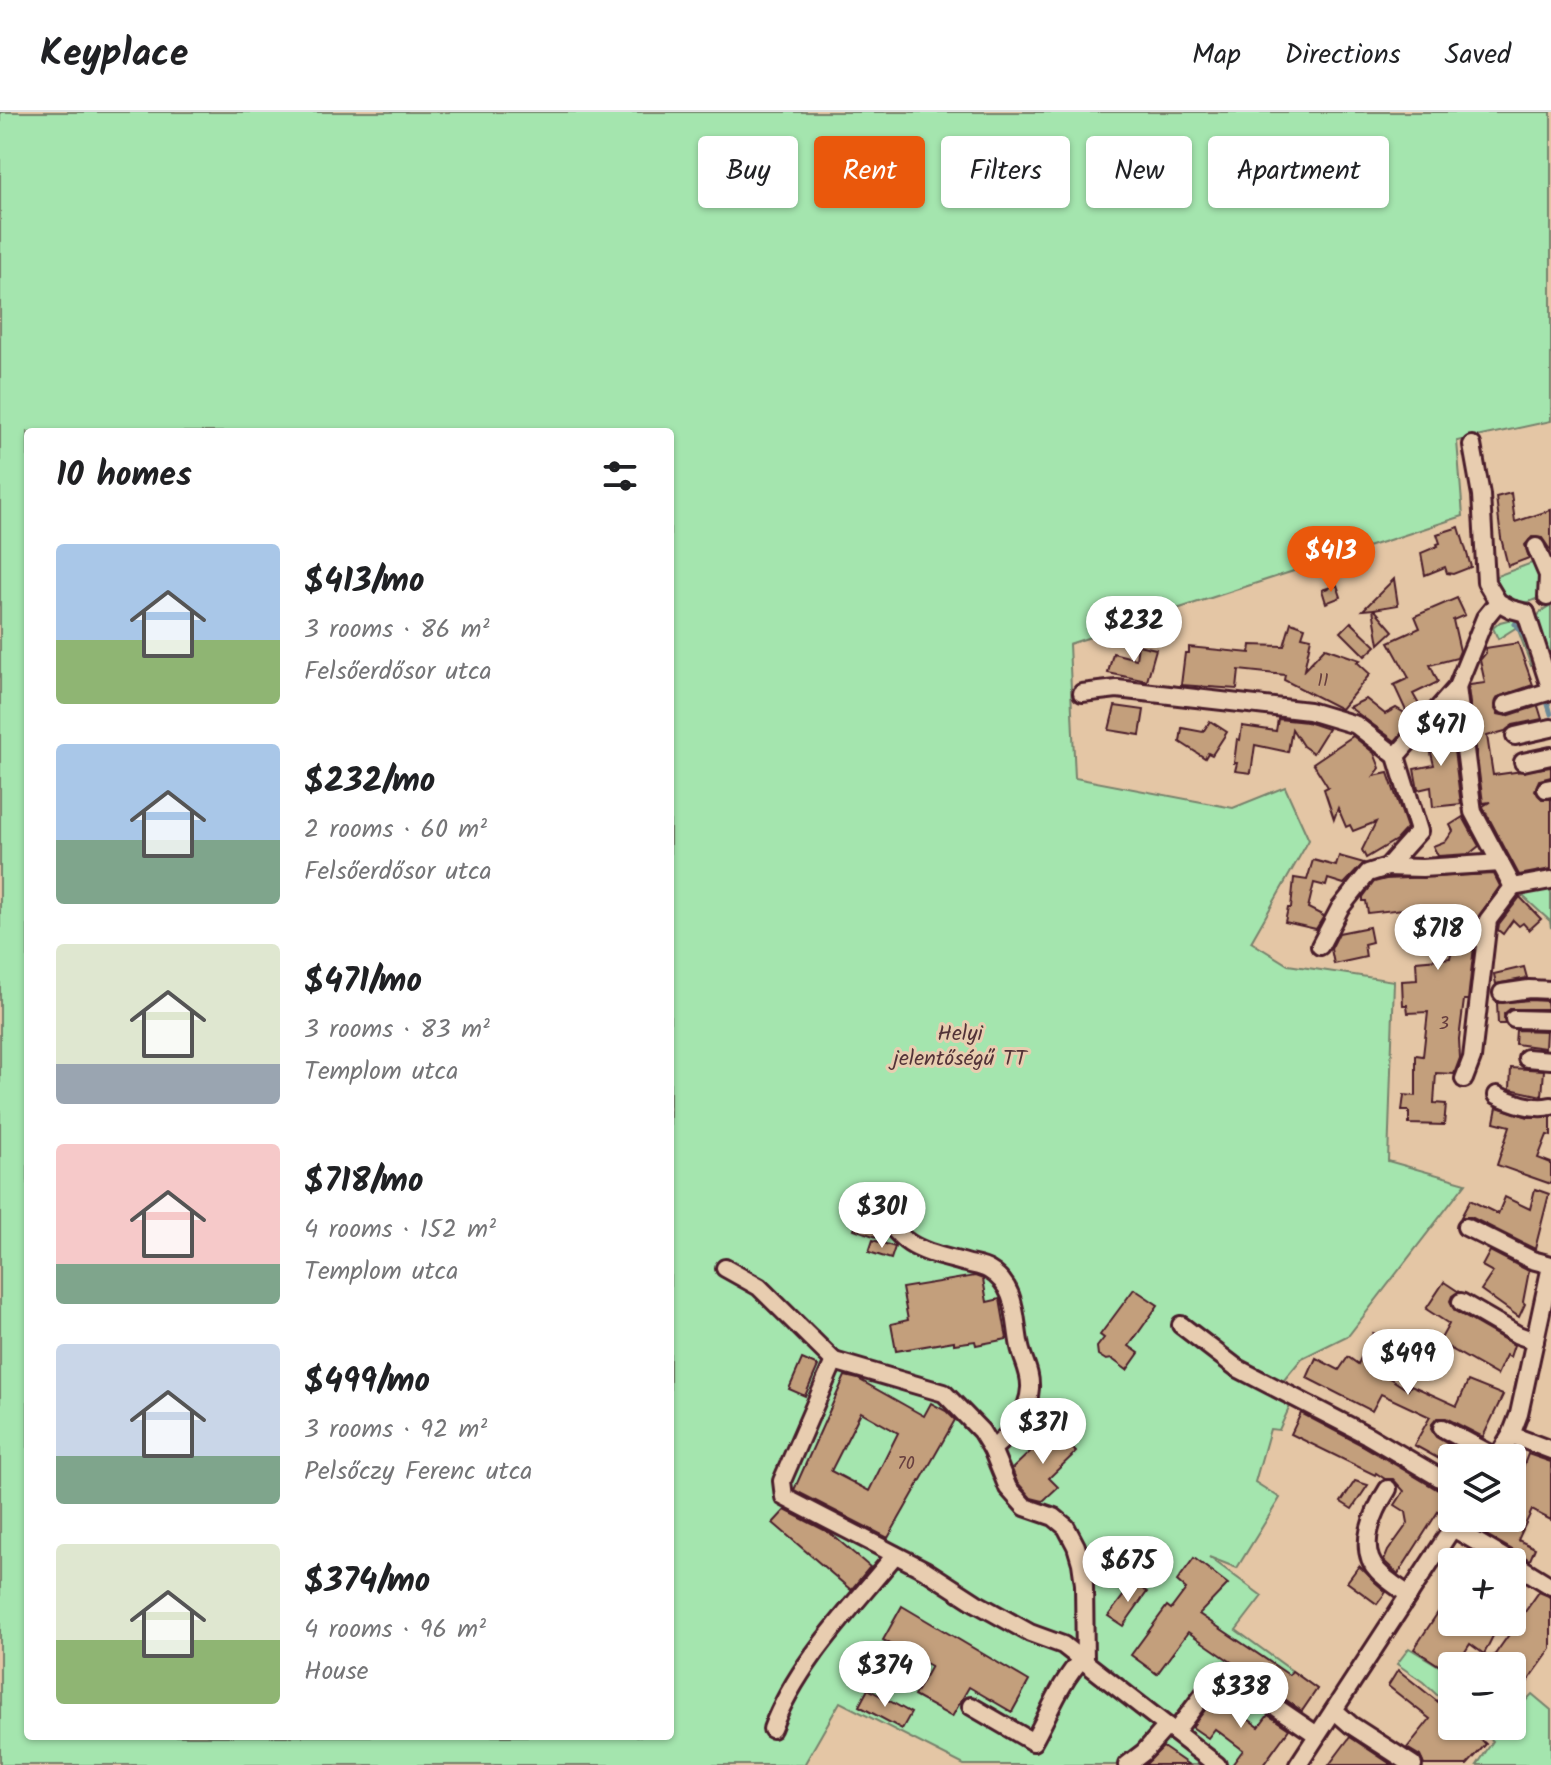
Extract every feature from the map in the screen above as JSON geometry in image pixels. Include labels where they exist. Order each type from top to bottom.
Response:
[{"type":"street","points":[[1472,445],[1481,495],[1486,582],[1498,602],[1526,613]]},
{"type":"street","points":[[1526,613],[1549,596],[1548,575],[1536,547]]},
{"type":"street","points":[[1396,756],[1457,687],[1485,618],[1498,602]]},
{"type":"street","points":[[1505,705],[1551,690],[1526,613]]},
{"type":"street","points":[[1457,687],[1473,812],[1513,887]]},
{"type":"street","points":[[1082,693],[1117,689],[1309,711],[1356,725],[1396,756],[1419,831],[1387,867]]},
{"type":"street","points":[[1515,736],[1551,728]]},
{"type":"street","points":[[1523,762],[1551,756]]},
{"type":"street","points":[[1320,946],[1340,908],[1368,873],[1387,867],[1501,863]]},
{"type":"street","points":[[1464,1079],[1472,1058],[1488,920],[1513,887],[1551,880]]},
{"type":"street","points":[[1502,993],[1551,990]]},
{"type":"street","points":[[1514,1019],[1551,1020]]},
{"type":"street","points":[[1527,1058],[1551,1060]]},
{"type":"street","points":[[1497,1095],[1542,1108],[1551,1106]]},
{"type":"street","points":[[880,1203],[897,1236],[925,1251],[989,1269],[1000,1279],[1014,1301],[1020,1348],[1028,1367],[1030,1389],[1024,1411],[1005,1439],[992,1449]]},
{"type":"street","points":[[1466,1227],[1532,1260],[1551,1266],[1535,1341],[1511,1435],[1506,1444]]},
{"type":"street","points":[[725,1268],[759,1287],[834,1361],[944,1393],[981,1431],[1008,1488],[1025,1507],[1054,1517],[1066,1527],[1076,1546],[1084,1584],[1084,1660]]},
{"type":"street","points":[[1461,1302],[1518,1335],[1535,1341]]},
{"type":"street","points":[[1181,1325],[1237,1368],[1367,1435],[1438,1477]]},
{"type":"street","points":[[834,1361],[782,1481],[784,1497],[925,1570],[1017,1626],[1063,1645],[1217,1765]]},
{"type":"street","points":[[1442,1428],[1472,1444]]},
{"type":"street","points":[[1511,1435],[1551,1450]]},
{"type":"street","points":[[1388,1489],[1375,1510],[1367,1542],[1368,1551],[1377,1571],[1409,1595]]},
{"type":"street","points":[[1298,1765],[1450,1532]]},
{"type":"street","points":[[1469,1532],[1492,1548]]},
{"type":"street","points":[[772,1729],[780,1707],[805,1666],[895,1555]]},
{"type":"street","points":[[1526,1571],[1551,1586]]},
{"type":"street","points":[[971,1706],[1033,1742],[1072,1669],[1084,1660]]},
{"type":"street","points":[[1127,1765],[1171,1729],[1220,1673],[1226,1673],[1317,1735]]},
{"type":"street","points":[[1334,1710],[1351,1725],[1413,1765]]},
{"type":"green space","name":"Helyi jelentőségű TT","points":[[0,112],[1551,112],[1551,421],[1457,441],[1463,516],[1069,644],[1075,778],[1233,808],[1285,787],[1309,840],[1251,942],[1288,965],[1394,981],[1388,1161],[1466,1183],[1349,1335],[1302,1358],[1284,1380],[1279,1398],[1291,1404],[1279,1430],[1270,1429],[1255,1482],[1280,1498],[1237,1568],[1209,1557],[1262,1596],[1236,1630],[1317,1689],[1263,1765],[964,1765],[840,1702],[804,1765],[0,1765]]},
{"type":"green space","points":[[1551,556],[1551,592],[1516,604],[1505,597],[1494,577]]},
{"type":"green space","points":[[1551,606],[1551,674],[1536,625],[1539,614]]},
{"type":"green space","points":[[1512,619],[1520,623],[1538,663],[1531,666],[1517,627],[1498,639],[1493,628],[1500,622]]},
{"type":"green space","points":[[1551,885],[1551,928],[1550,921],[1513,887]]},
{"type":"green space","points":[[1409,1648],[1438,1666],[1438,1696],[1423,1682],[1397,1664]]},
{"type":"green space","points":[[1532,1694],[1551,1710],[1551,1765],[1477,1765],[1492,1740],[1526,1740],[1526,1700]]},
{"type":"building","points":[[1511,493],[1515,522],[1551,510],[1551,551],[1542,538],[1532,537],[1525,545],[1529,558],[1508,566],[1496,497]]},
{"type":"building","points":[[1459,527],[1471,567],[1453,574],[1447,573],[1445,567],[1425,575],[1421,553],[1438,546],[1437,534]]},
{"type":"building","points":[[1394,579],[1398,605],[1374,609],[1393,631],[1379,644],[1373,609],[1363,610]]},
{"type":"building","points":[[1337,585],[1341,597],[1326,603],[1322,590]]},
{"type":"building","points":[[1457,598],[1465,615],[1453,620],[1460,651],[1457,658],[1430,665],[1438,682],[1413,694],[1422,710],[1395,741],[1349,707],[1366,699],[1385,714],[1396,708],[1408,715],[1394,685],[1409,678],[1389,642],[1420,628],[1415,616]]},
{"type":"building","points":[[1291,622],[1305,627],[1302,636],[1311,638],[1304,670],[1325,648],[1360,660],[1357,662],[1370,674],[1341,709],[1284,680],[1285,675],[1239,670],[1237,689],[1181,685],[1185,653],[1189,653],[1189,647],[1250,653],[1251,645],[1284,646]]},
{"type":"building","points":[[1351,622],[1376,646],[1365,656],[1341,632]]},
{"type":"building","points":[[1518,643],[1533,685],[1498,697],[1495,709],[1498,714],[1507,716],[1538,706],[1542,719],[1513,725],[1505,731],[1487,736],[1493,775],[1551,767],[1551,777],[1539,780],[1535,790],[1542,799],[1551,799],[1551,869],[1519,875],[1483,806],[1490,802],[1483,803],[1468,688],[1485,683],[1480,660],[1486,653],[1485,648]]},
{"type":"building","points":[[1138,645],[1156,649],[1147,681],[1108,673],[1113,653],[1136,659]]},
{"type":"building","points":[[1115,706],[1144,710],[1140,735],[1109,730]]},
{"type":"building","points":[[1278,719],[1307,722],[1328,729],[1313,753],[1303,746],[1292,729],[1288,752],[1255,745],[1251,773],[1235,771],[1237,739],[1240,740],[1242,726],[1276,731]]},
{"type":"building","points":[[1450,720],[1461,804],[1433,807],[1431,787],[1418,790],[1414,769],[1434,765],[1427,737],[1440,723]]},
{"type":"building","points":[[1210,721],[1227,732],[1212,755],[1208,753],[1205,758],[1180,742],[1182,728],[1203,732]]},
{"type":"building","points":[[1353,736],[1374,753],[1380,768],[1374,776],[1388,773],[1407,828],[1396,840],[1366,858],[1362,850],[1376,822],[1353,831],[1350,825],[1346,827],[1338,808],[1334,819],[1324,789],[1328,787],[1313,763]]},
{"type":"building","points":[[1463,817],[1479,846],[1469,854],[1438,856],[1433,846],[1446,841],[1453,831],[1450,825]]},
{"type":"building","points":[[1339,856],[1364,863],[1344,884],[1328,879],[1326,886],[1314,883],[1308,908],[1324,916],[1316,929],[1285,922],[1288,908],[1291,908],[1294,878],[1307,880],[1313,860],[1336,866]]},
{"type":"building","points":[[1494,874],[1500,886],[1477,919],[1468,1000],[1464,1000],[1459,1039],[1460,1058],[1454,1074],[1436,1073],[1434,1103],[1446,1104],[1444,1125],[1409,1124],[1409,1111],[1402,1111],[1404,1095],[1416,1096],[1416,1055],[1423,1056],[1428,1012],[1408,1013],[1407,1005],[1403,1005],[1402,981],[1417,980],[1416,961],[1450,958],[1456,930],[1429,923],[1431,913],[1413,914],[1412,908],[1368,913],[1363,897],[1374,882],[1386,879]]},
{"type":"building","points":[[1520,897],[1541,919],[1529,930],[1523,923],[1519,926],[1513,920],[1503,934],[1498,930],[1499,924]]},
{"type":"building","points":[[1369,927],[1372,942],[1364,944],[1366,957],[1334,964],[1331,949],[1339,933]]},
{"type":"building","points":[[1524,967],[1527,978],[1496,984],[1494,974]]},
{"type":"building","points":[[1547,1001],[1548,1009],[1510,1009],[1504,1014],[1505,1024],[1498,1024],[1497,1003]]},
{"type":"building","points":[[1516,1030],[1546,1031],[1545,1048],[1515,1044]]},
{"type":"building","points":[[1511,1068],[1544,1070],[1542,1096],[1510,1089]]},
{"type":"building","points":[[1497,1107],[1528,1117],[1551,1117],[1551,1136],[1547,1135],[1538,1158],[1551,1163],[1551,1184],[1497,1165],[1510,1126],[1494,1122]]},
{"type":"building","points":[[1535,1189],[1549,1194],[1535,1249],[1471,1217],[1461,1217],[1470,1200],[1498,1214],[1505,1197],[1530,1209]]},
{"type":"building","points":[[858,1217],[878,1224],[876,1237],[854,1229]]},
{"type":"building","points":[[873,1240],[895,1247],[891,1259],[869,1252]]},
{"type":"building","points":[[1490,1251],[1529,1271],[1525,1304],[1519,1317],[1481,1290],[1493,1272],[1482,1266]]},
{"type":"building","points":[[975,1276],[983,1279],[987,1302],[1000,1299],[1007,1339],[976,1345],[975,1341],[954,1344],[954,1341],[896,1351],[891,1324],[908,1320],[902,1288]]},
{"type":"building","points":[[1444,1282],[1459,1292],[1450,1301],[1455,1311],[1514,1345],[1510,1357],[1506,1355],[1497,1375],[1439,1342],[1449,1324],[1426,1309]]},
{"type":"building","points":[[1134,1289],[1158,1305],[1129,1346],[1139,1353],[1127,1370],[1112,1359],[1106,1360],[1098,1355],[1097,1347],[1104,1338],[1100,1335]]},
{"type":"building","points":[[1373,1333],[1391,1341],[1386,1352],[1392,1355],[1383,1374],[1408,1390],[1411,1385],[1457,1406],[1468,1381],[1503,1395],[1483,1437],[1446,1418],[1437,1418],[1431,1429],[1436,1437],[1448,1444],[1438,1444],[1438,1458],[1414,1445],[1430,1417],[1381,1394],[1372,1411],[1307,1378],[1316,1358],[1339,1370],[1348,1357],[1358,1364]]},
{"type":"building","points":[[802,1359],[818,1366],[805,1396],[789,1389]]},
{"type":"building","points":[[845,1376],[858,1379],[924,1416],[931,1403],[955,1420],[888,1538],[794,1490]],"holes":[[[861,1412],[898,1433],[869,1491],[831,1471]]]},
{"type":"building","points":[[1301,1413],[1438,1490],[1438,1512],[1398,1574],[1384,1561],[1408,1523],[1406,1512],[1395,1505],[1404,1491],[1393,1479],[1375,1475],[1291,1434]]},
{"type":"building","points":[[1054,1429],[1076,1452],[1049,1478],[1058,1487],[1043,1501],[1031,1498],[1017,1482],[1012,1469]]},
{"type":"building","points":[[1528,1454],[1551,1462],[1551,1520],[1532,1510],[1526,1523]]},
{"type":"building","points":[[1355,1481],[1368,1485],[1352,1509],[1341,1502]]},
{"type":"building","points":[[785,1510],[830,1533],[870,1567],[851,1590],[773,1523]]},
{"type":"building","points":[[1481,1532],[1522,1532],[1518,1540],[1535,1548],[1530,1560],[1526,1558],[1526,1548],[1509,1548]]},
{"type":"building","points":[[1194,1558],[1228,1584],[1199,1614],[1289,1675],[1292,1671],[1317,1689],[1302,1711],[1188,1632],[1157,1674],[1131,1655],[1167,1606],[1171,1609],[1186,1589],[1177,1581]]},
{"type":"building","points":[[1359,1566],[1386,1592],[1377,1604],[1347,1582]]},
{"type":"building","points":[[1133,1583],[1147,1592],[1123,1626],[1108,1616]]},
{"type":"building","points":[[1539,1592],[1551,1597],[1551,1649],[1526,1684],[1526,1652],[1497,1652],[1508,1636],[1526,1636],[1526,1610]]},
{"type":"building","points":[[902,1606],[1029,1681],[1012,1712],[969,1687],[952,1717],[914,1696],[931,1666],[883,1640]]},
{"type":"building","points":[[1438,1612],[1438,1636],[1493,1636],[1485,1652],[1470,1644],[1465,1652],[1438,1652],[1438,1665],[1414,1649]]},
{"type":"building","points":[[1398,1670],[1438,1702],[1438,1740],[1482,1740],[1486,1744],[1467,1765],[1424,1765],[1420,1756],[1407,1748],[1430,1719],[1388,1686]]},
{"type":"building","points":[[1222,1688],[1236,1698],[1230,1706],[1259,1727],[1268,1715],[1289,1729],[1263,1765],[1232,1765],[1243,1750],[1215,1729],[1208,1738],[1192,1727]]},
{"type":"building","points":[[868,1689],[911,1713],[902,1729],[859,1706]]},
{"type":"building","points":[[1350,1737],[1392,1765],[1329,1765]]},
{"type":"building","points":[[1163,1747],[1189,1765],[1145,1765]]},
{"type":"waterway","points":[[1515,624],[1524,636],[1533,659]]},
{"type":"waterway","points":[[1546,698],[1551,714]]}]
